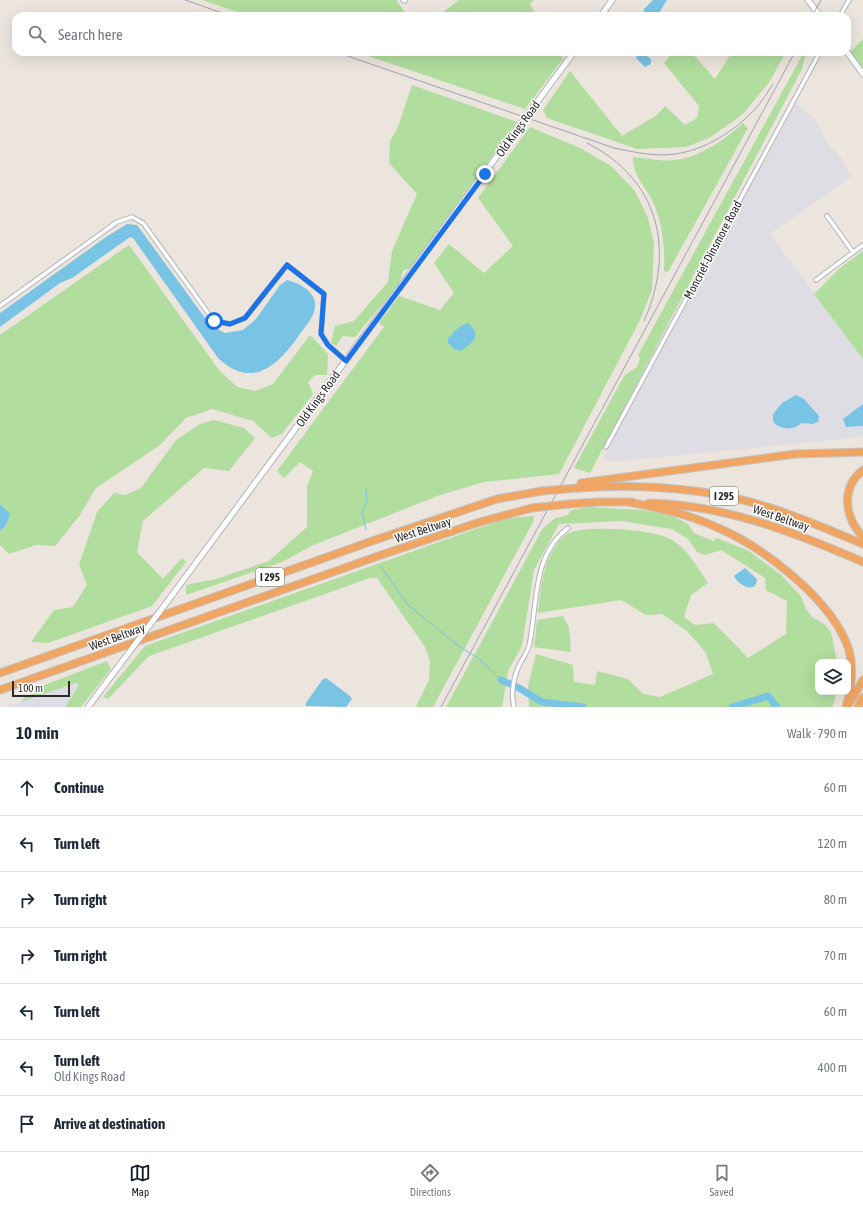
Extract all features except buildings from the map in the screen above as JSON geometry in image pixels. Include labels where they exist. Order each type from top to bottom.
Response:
[{"type":"highway","points":[[579,486],[795,454],[863,452]]},
{"type":"highway","points":[[863,470],[851,484],[847,502],[850,516],[854,525],[863,537]]},
{"type":"highway","name":"West Beltway","points":[[0,673],[375,540],[497,499],[554,488],[633,485],[684,489],[739,499],[787,513],[863,544]]},
{"type":"highway","points":[[629,502],[691,517],[745,541],[768,556],[804,587],[837,626],[849,650],[852,673],[847,707]]},
{"type":"highway","name":"West Beltway","points":[[0,690],[384,554],[494,518],[532,508],[569,504],[629,502],[684,506],[740,516],[778,527],[863,562]]},
{"type":"highway","points":[[847,707],[863,680]]},
{"type":"highway","points":[[858,707],[863,697]]},
{"type":"street","points":[[603,12],[612,0]]},
{"type":"street","points":[[808,0],[817,12]]},
{"type":"street","points":[[842,12],[849,0]]},
{"type":"street","name":"Old Kings Road","points":[[88,707],[571,56]]},
{"type":"street","name":"Moncrief-Dinsmore Road","points":[[606,447],[818,56]]},
{"type":"street","points":[[850,56],[863,74]]},
{"type":"street","points":[[827,216],[854,252]]},
{"type":"street","points":[[0,306],[117,222],[132,217],[143,223],[214,321],[230,324],[245,318],[287,265],[324,294],[321,334],[328,345],[346,361]]},
{"type":"street","points":[[816,280],[863,245]]},
{"type":"street","points":[[514,707],[513,694],[515,675],[529,644],[540,571],[559,535],[568,528]]},
{"type":"shaded area","points":[[796,103],[818,122],[825,141],[841,157],[851,177],[770,234],[863,359],[863,436],[611,462],[603,459]]},
{"type":"shaded area","points":[[76,683],[79,685],[65,707],[5,707]]},
{"type":"green space","points":[[202,0],[396,0],[405,12],[237,12]]},
{"type":"green space","points":[[459,0],[534,0],[530,4],[535,12],[443,12]]},
{"type":"green space","points":[[863,39],[863,66],[861,67],[851,53],[851,51]]},
{"type":"green space","points":[[368,56],[561,56],[563,59],[525,109]]},
{"type":"green space","points":[[670,56],[695,56],[715,79],[729,56],[784,56],[770,81],[742,115],[709,138],[686,147],[637,149],[547,118],[543,110],[570,71],[622,136],[657,115],[665,106],[685,125],[697,118],[699,106],[664,63]]},
{"type":"green space","points":[[802,56],[805,56],[802,69],[590,473],[574,468],[624,376],[637,367],[640,359],[638,355]]},
{"type":"green space","points":[[412,85],[517,122],[411,267],[403,271],[399,284],[355,337],[343,336],[336,346],[331,343],[335,326],[354,321],[388,282],[392,251],[417,194],[389,163],[390,141],[398,127]]},
{"type":"green space","points":[[743,123],[748,128],[668,272],[664,271],[664,247],[660,223],[655,207],[635,170],[633,157],[666,161],[685,158],[712,146],[729,135]]},
{"type":"green space","points":[[530,127],[580,148],[611,166],[635,191],[648,218],[654,243],[652,290],[640,320],[559,474],[484,482],[440,495],[311,546],[282,562],[186,595],[186,585],[216,579],[269,561],[307,527],[307,487],[313,471],[300,462],[284,478],[277,471],[384,327],[379,323],[399,296],[440,310],[454,293],[434,263],[449,244],[484,273],[513,246],[478,198]]},
{"type":"green space","points":[[129,245],[219,370],[237,387],[255,391],[273,384],[310,335],[328,354],[327,375],[315,375],[308,382],[313,394],[282,434],[272,438],[253,421],[212,409],[186,418],[160,445],[96,488],[80,515],[55,546],[36,545],[9,554],[0,545],[0,531],[6,525],[5,509],[0,504],[0,335]]},
{"type":"green space","points":[[863,251],[863,359],[814,294],[840,268]]},
{"type":"green space","points":[[214,420],[244,428],[255,438],[229,471],[204,468],[143,521],[137,552],[163,579],[182,558],[186,562],[152,606],[48,643],[31,642],[54,610],[73,607],[87,585],[79,565],[97,512],[114,493],[126,495],[141,488],[176,440],[200,424]]},
{"type":"green space","points":[[588,507],[642,510],[671,515],[688,524],[694,533],[713,541],[717,538],[749,551],[780,574],[800,595],[806,609],[812,617],[824,624],[831,632],[836,659],[815,659],[815,695],[835,695],[833,707],[529,707],[528,686],[536,654],[573,665],[574,682],[595,685],[597,671],[628,679],[643,694],[660,697],[713,674],[706,653],[687,631],[662,614],[646,615],[621,600],[538,613],[545,568],[559,542],[569,533],[590,529],[633,530],[659,535],[675,542],[691,558],[708,583],[691,595],[684,617],[695,625],[714,623],[748,658],[786,634],[787,601],[766,590],[765,578],[721,550],[705,555],[697,552],[688,539],[672,529],[621,521],[559,524],[534,570],[522,646],[508,671],[502,707],[446,707],[543,528],[555,518],[566,516],[572,510]]},
{"type":"green space","points":[[534,516],[533,522],[433,707],[416,707],[429,680],[430,661],[425,647],[377,578],[370,578],[149,656],[108,699],[103,697],[145,646],[507,518]]},
{"type":"green space","points":[[563,616],[569,627],[571,652],[534,647],[537,620]]},
{"type":"green space","points":[[107,661],[111,669],[81,707],[65,707],[79,685],[76,683],[21,702],[25,697],[38,692],[42,686]]},
{"type":"water","points":[[653,0],[667,0],[660,12],[644,12],[644,9]]},
{"type":"water","points":[[637,56],[647,56],[651,59],[651,64],[645,67],[636,58]]},
{"type":"water","points":[[127,224],[137,225],[211,326],[225,333],[243,330],[256,319],[280,285],[287,280],[303,286],[312,295],[315,309],[312,318],[283,355],[264,370],[254,373],[243,372],[231,368],[218,358],[133,238],[130,237],[72,278],[60,283],[0,327],[0,313],[106,237]]},
{"type":"water","points":[[468,323],[475,332],[475,338],[461,351],[454,349],[448,343],[448,338],[459,327]]},
{"type":"water","points":[[796,395],[804,399],[819,416],[818,422],[813,424],[801,423],[795,427],[782,428],[773,421],[773,414],[782,403]]},
{"type":"water","points":[[863,404],[863,426],[846,427],[843,419]]},
{"type":"water","points":[[0,504],[10,514],[6,525],[0,531]]},
{"type":"water","points":[[745,568],[757,579],[754,587],[747,587],[739,583],[734,576]]},
{"type":"water","points":[[326,678],[350,696],[352,699],[346,707],[306,706],[306,703],[322,680]]},
{"type":"waterway","points":[[366,489],[367,501],[362,512],[366,530]]},
{"type":"waterway","points":[[381,567],[408,605],[460,647],[478,658],[501,680]]},
{"type":"waterway","points":[[501,680],[519,688],[542,702],[583,707]]},
{"type":"waterway","points":[[732,707],[768,696],[777,707]]},
{"type":"railway","points":[[185,0],[220,12]]},
{"type":"railway","points":[[814,12],[821,0]]},
{"type":"railway","points":[[348,56],[614,148],[667,155],[686,152],[708,144],[729,132],[747,117],[760,103],[773,84]]},
{"type":"railway","points":[[441,707],[793,56]]},
{"type":"railway","points":[[587,143],[611,158],[631,176],[645,196],[654,219],[659,243],[659,268],[654,294],[644,321]]},
{"type":"route","points":[[214,321],[230,324],[245,318],[287,265],[324,294],[321,334],[328,345],[346,361],[485,174]]}]
